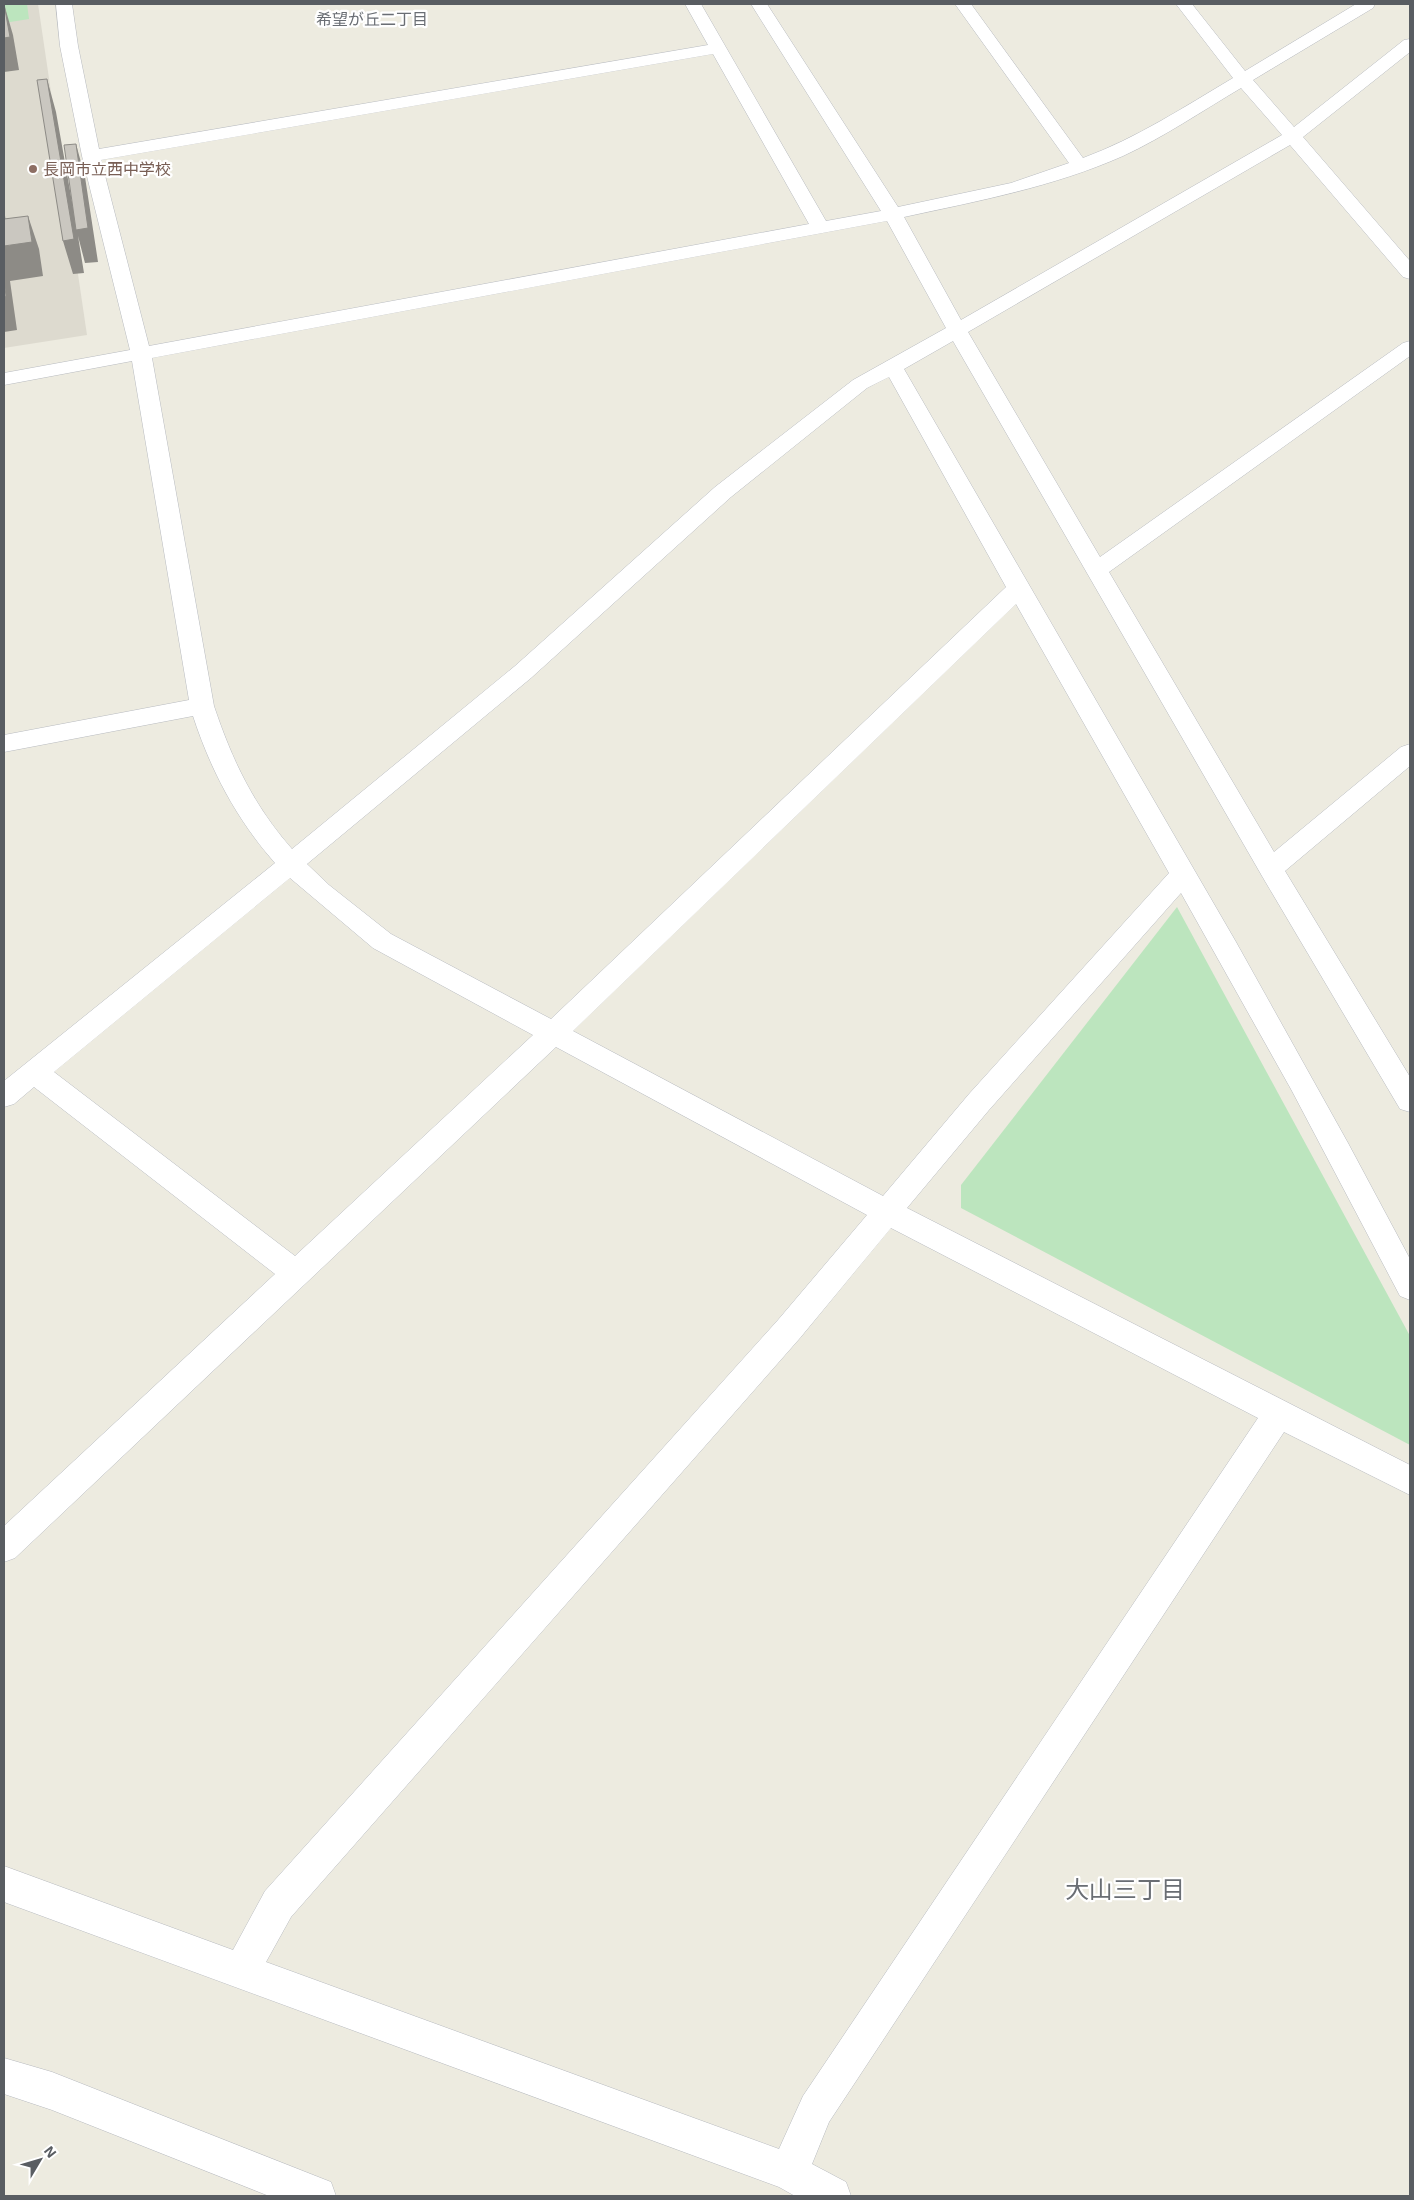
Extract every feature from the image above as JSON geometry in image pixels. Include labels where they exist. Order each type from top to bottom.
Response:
[{"type":"street","points":[[64,4],[69,46],[91,156],[141,354],[202,706],[212,739],[231,781],[257,826],[288,864],[333,904],[382,941],[552,1034],[887,1212],[1410,1481]]},
{"type":"street","points":[[692,4],[820,227]]},
{"type":"street","points":[[759,4],[893,214],[956,329],[1410,1101]]},
{"type":"street","points":[[963,4],[1080,166]]},
{"type":"street","points":[[1184,4],[1242,78],[1410,273]]},
{"type":"street","points":[[4,378],[893,214],[1015,188],[1080,166],[1145,137],[1367,4]]},
{"type":"street","points":[[4,1096],[523,672],[724,492],[852,389],[1292,137],[1410,44]]},
{"type":"street","points":[[91,156],[717,48]]},
{"type":"street","points":[[1097,570],[1410,347]]},
{"type":"street","points":[[893,367],[1018,589],[1183,874],[1362,1192],[1410,1287]]},
{"type":"street","points":[[4,1547],[552,1034],[1018,589]]},
{"type":"street","points":[[4,744],[202,706]]},
{"type":"street","points":[[1272,869],[1410,753]]},
{"type":"street","points":[[242,1970],[278,1904],[789,1329],[979,1102],[1183,874]]},
{"type":"street","points":[[34,1072],[297,1274]]},
{"type":"street","points":[[788,2172],[816,2109],[1279,1413]]},
{"type":"street","points":[[4,1884],[788,2172],[832,2196]]},
{"type":"street","points":[[4,2076],[52,2092],[318,2196]]},
{"type":"shaded area","name":"長岡市立西中学校","points":[[4,4],[38,4],[87,335],[4,348]]},
{"type":"green space","points":[[4,4],[27,4],[29,19],[4,23]]},
{"type":"green space","points":[[1177,907],[1410,1336],[1410,1445],[961,1208],[961,1185]]},
{"type":"building","points":[[4,4],[10,37],[4,38]]},
{"type":"building","points":[[47,79],[74,239],[63,241],[37,80]]},
{"type":"building","points":[[76,144],[88,228],[76,230],[64,145]]},
{"type":"building","points":[[28,216],[32,242],[4,246],[4,219]]},
{"type":"building","points":[[4,280],[6,296],[4,297]]},
{"type":"place","name":"長岡市立西中学校","points":[[33,169]]},
{"type":"district","name":"希望が丘二丁目","points":[[372,19]]},
{"type":"district","name":"大山三丁目","points":[[1125,1890]]}]
